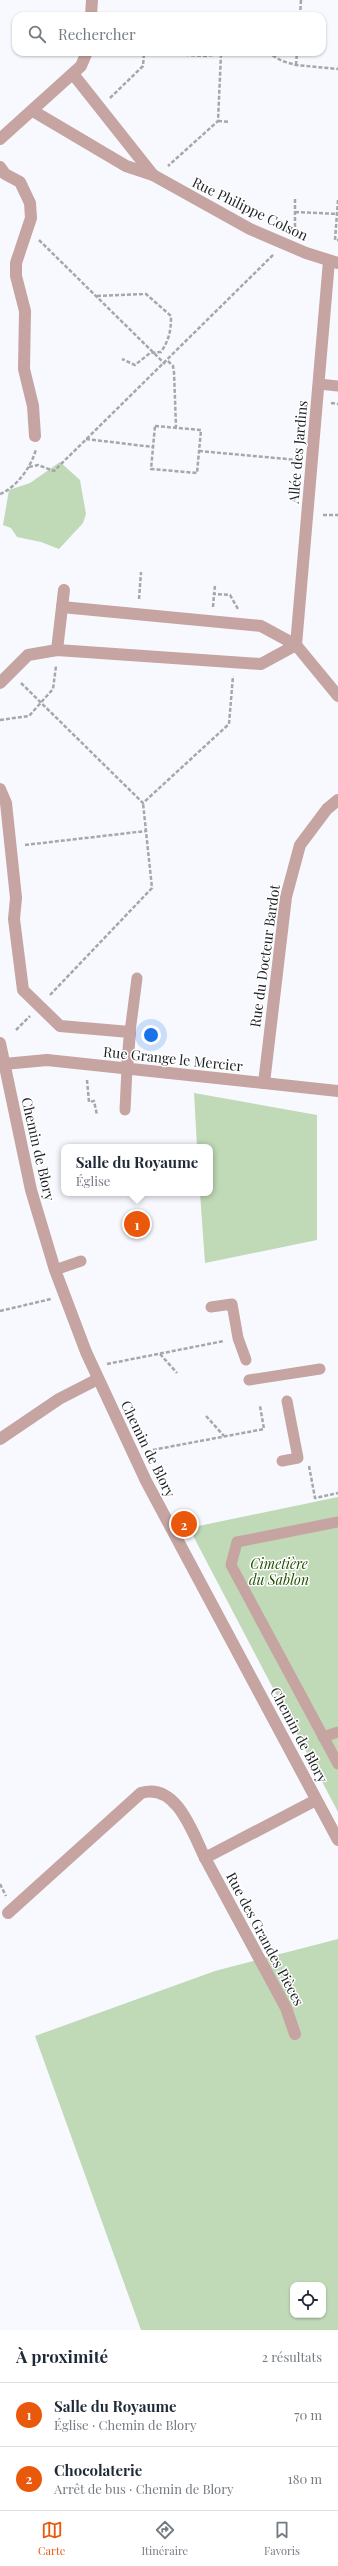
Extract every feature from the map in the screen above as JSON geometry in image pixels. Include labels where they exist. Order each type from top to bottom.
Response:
[{"type":"street","points":[[91,12],[92,0]]},
{"type":"street","points":[[0,139],[73,74],[81,66],[85,56]]},
{"type":"street","name":"Rue Philippe Colson","points":[[73,74],[156,177]]},
{"type":"street","name":"Rue Philippe Colson","points":[[33,111],[126,166],[156,177],[210,208],[280,243],[334,262]]},
{"type":"street","points":[[0,167],[5,174],[20,182],[26,192],[31,218],[16,263],[16,276],[25,311],[24,369],[33,406],[35,436]]},
{"type":"street","name":"Allée des Jardins","points":[[296,645],[319,384],[334,262]]},
{"type":"street","points":[[57,650],[64,590]]},
{"type":"street","points":[[62,607],[262,626],[296,645],[338,696]]},
{"type":"street","points":[[0,683],[28,655],[57,650],[261,664],[296,645]]},
{"type":"street","points":[[0,789],[6,803],[16,898],[14,919],[23,990],[60,1026],[130,1032],[127,1068]]},
{"type":"street","name":"Rue du Docteur Bardot","points":[[264,1083],[286,897],[300,845],[327,808],[338,800]]},
{"type":"street","name":"Chemin de Blory","points":[[0,1047],[31,1190],[55,1270],[98,1379],[134,1456],[338,1840]]},
{"type":"street","name":"Rue Grange le Mercier","points":[[4,1064],[46,1060],[338,1091]]},
{"type":"street","points":[[0,1439],[59,1399],[98,1379]]},
{"type":"street","name":"Rue des Grandes Pièces","points":[[8,1913],[136,1796],[151,1790],[170,1797],[178,1805],[286,2008],[295,2034]]},
{"type":"street","points":[[205,1858],[316,1800]]},
{"type":"lane","points":[[319,384],[338,386]]},
{"type":"lane","points":[[130,1032],[137,978]]},
{"type":"lane","points":[[125,1110],[127,1068]]},
{"type":"lane","points":[[55,1270],[82,1262]]},
{"type":"lane","points":[[211,1307],[232,1304],[238,1338],[246,1360]]},
{"type":"lane","points":[[249,1380],[320,1369]]},
{"type":"lane","points":[[282,1462],[298,1458],[287,1401]]},
{"type":"lane","points":[[338,1522],[237,1542],[230,1566],[338,1764]]},
{"type":"lane","points":[[323,1737],[338,1732]]},
{"type":"path","points":[[300,12],[301,0]]},
{"type":"path","points":[[100,107],[143,66],[144,56]]},
{"type":"path","points":[[218,121],[222,56]]},
{"type":"path","points":[[273,56],[282,61],[296,65],[338,69]]},
{"type":"path","points":[[296,65],[297,56]]},
{"type":"path","points":[[156,177],[173,159],[218,121],[230,122]]},
{"type":"path","points":[[295,199],[295,227]]},
{"type":"path","points":[[338,200],[335,240],[338,240]]},
{"type":"path","points":[[295,212],[337,214]]},
{"type":"path","points":[[27,232],[44,243],[153,353],[173,366],[176,427]]},
{"type":"path","points":[[29,467],[38,466],[54,471],[272,258],[280,243]]},
{"type":"path","points":[[96,296],[146,294],[171,316],[171,330],[168,341],[161,352],[153,353],[142,358],[135,365],[122,359]]},
{"type":"path","points":[[155,426],[201,430],[197,473],[151,469],[154,447],[155,426]]},
{"type":"path","points":[[0,494],[17,481],[29,467],[37,446],[35,436]]},
{"type":"path","points":[[86,439],[154,447]]},
{"type":"path","points":[[199,451],[312,461]]},
{"type":"path","points":[[137,614],[142,572]]},
{"type":"path","points":[[213,605],[215,586]]},
{"type":"path","points":[[214,594],[230,596],[239,610],[238,624]]},
{"type":"path","points":[[0,720],[29,716],[53,689],[57,650]]},
{"type":"path","points":[[143,803],[229,724],[234,662]]},
{"type":"path","points":[[10,672],[143,803],[152,888],[16,1030]]},
{"type":"path","points":[[10,847],[146,831]]},
{"type":"path","points":[[87,1080],[89,1102],[94,1101],[97,1115]]},
{"type":"path","points":[[0,1311],[65,1295]]},
{"type":"path","points":[[93,1367],[238,1338]]},
{"type":"path","points":[[159,1354],[178,1373]]},
{"type":"path","points":[[134,1456],[148,1451],[264,1428],[260,1406]]},
{"type":"path","points":[[206,1416],[224,1436]]},
{"type":"green space","points":[[60,462],[80,480],[86,514],[83,523],[59,549],[41,542],[17,537],[11,528],[3,525],[9,490],[30,483]]},
{"type":"green space","points":[[194,1093],[317,1115],[317,1240],[205,1263],[200,1196],[213,1196],[213,1144],[197,1144]]},
{"type":"green space","name":"Cimetière du Sablon","points":[[338,1497],[338,1812],[189,1528]]},
{"type":"green space","points":[[338,1939],[338,2330],[141,2330],[35,2036],[215,1971]]},
{"type":"place","name":"Salle du Royaume","points":[[137,1224]]},
{"type":"place","name":"Chocolaterie","points":[[184,1524]]}]
